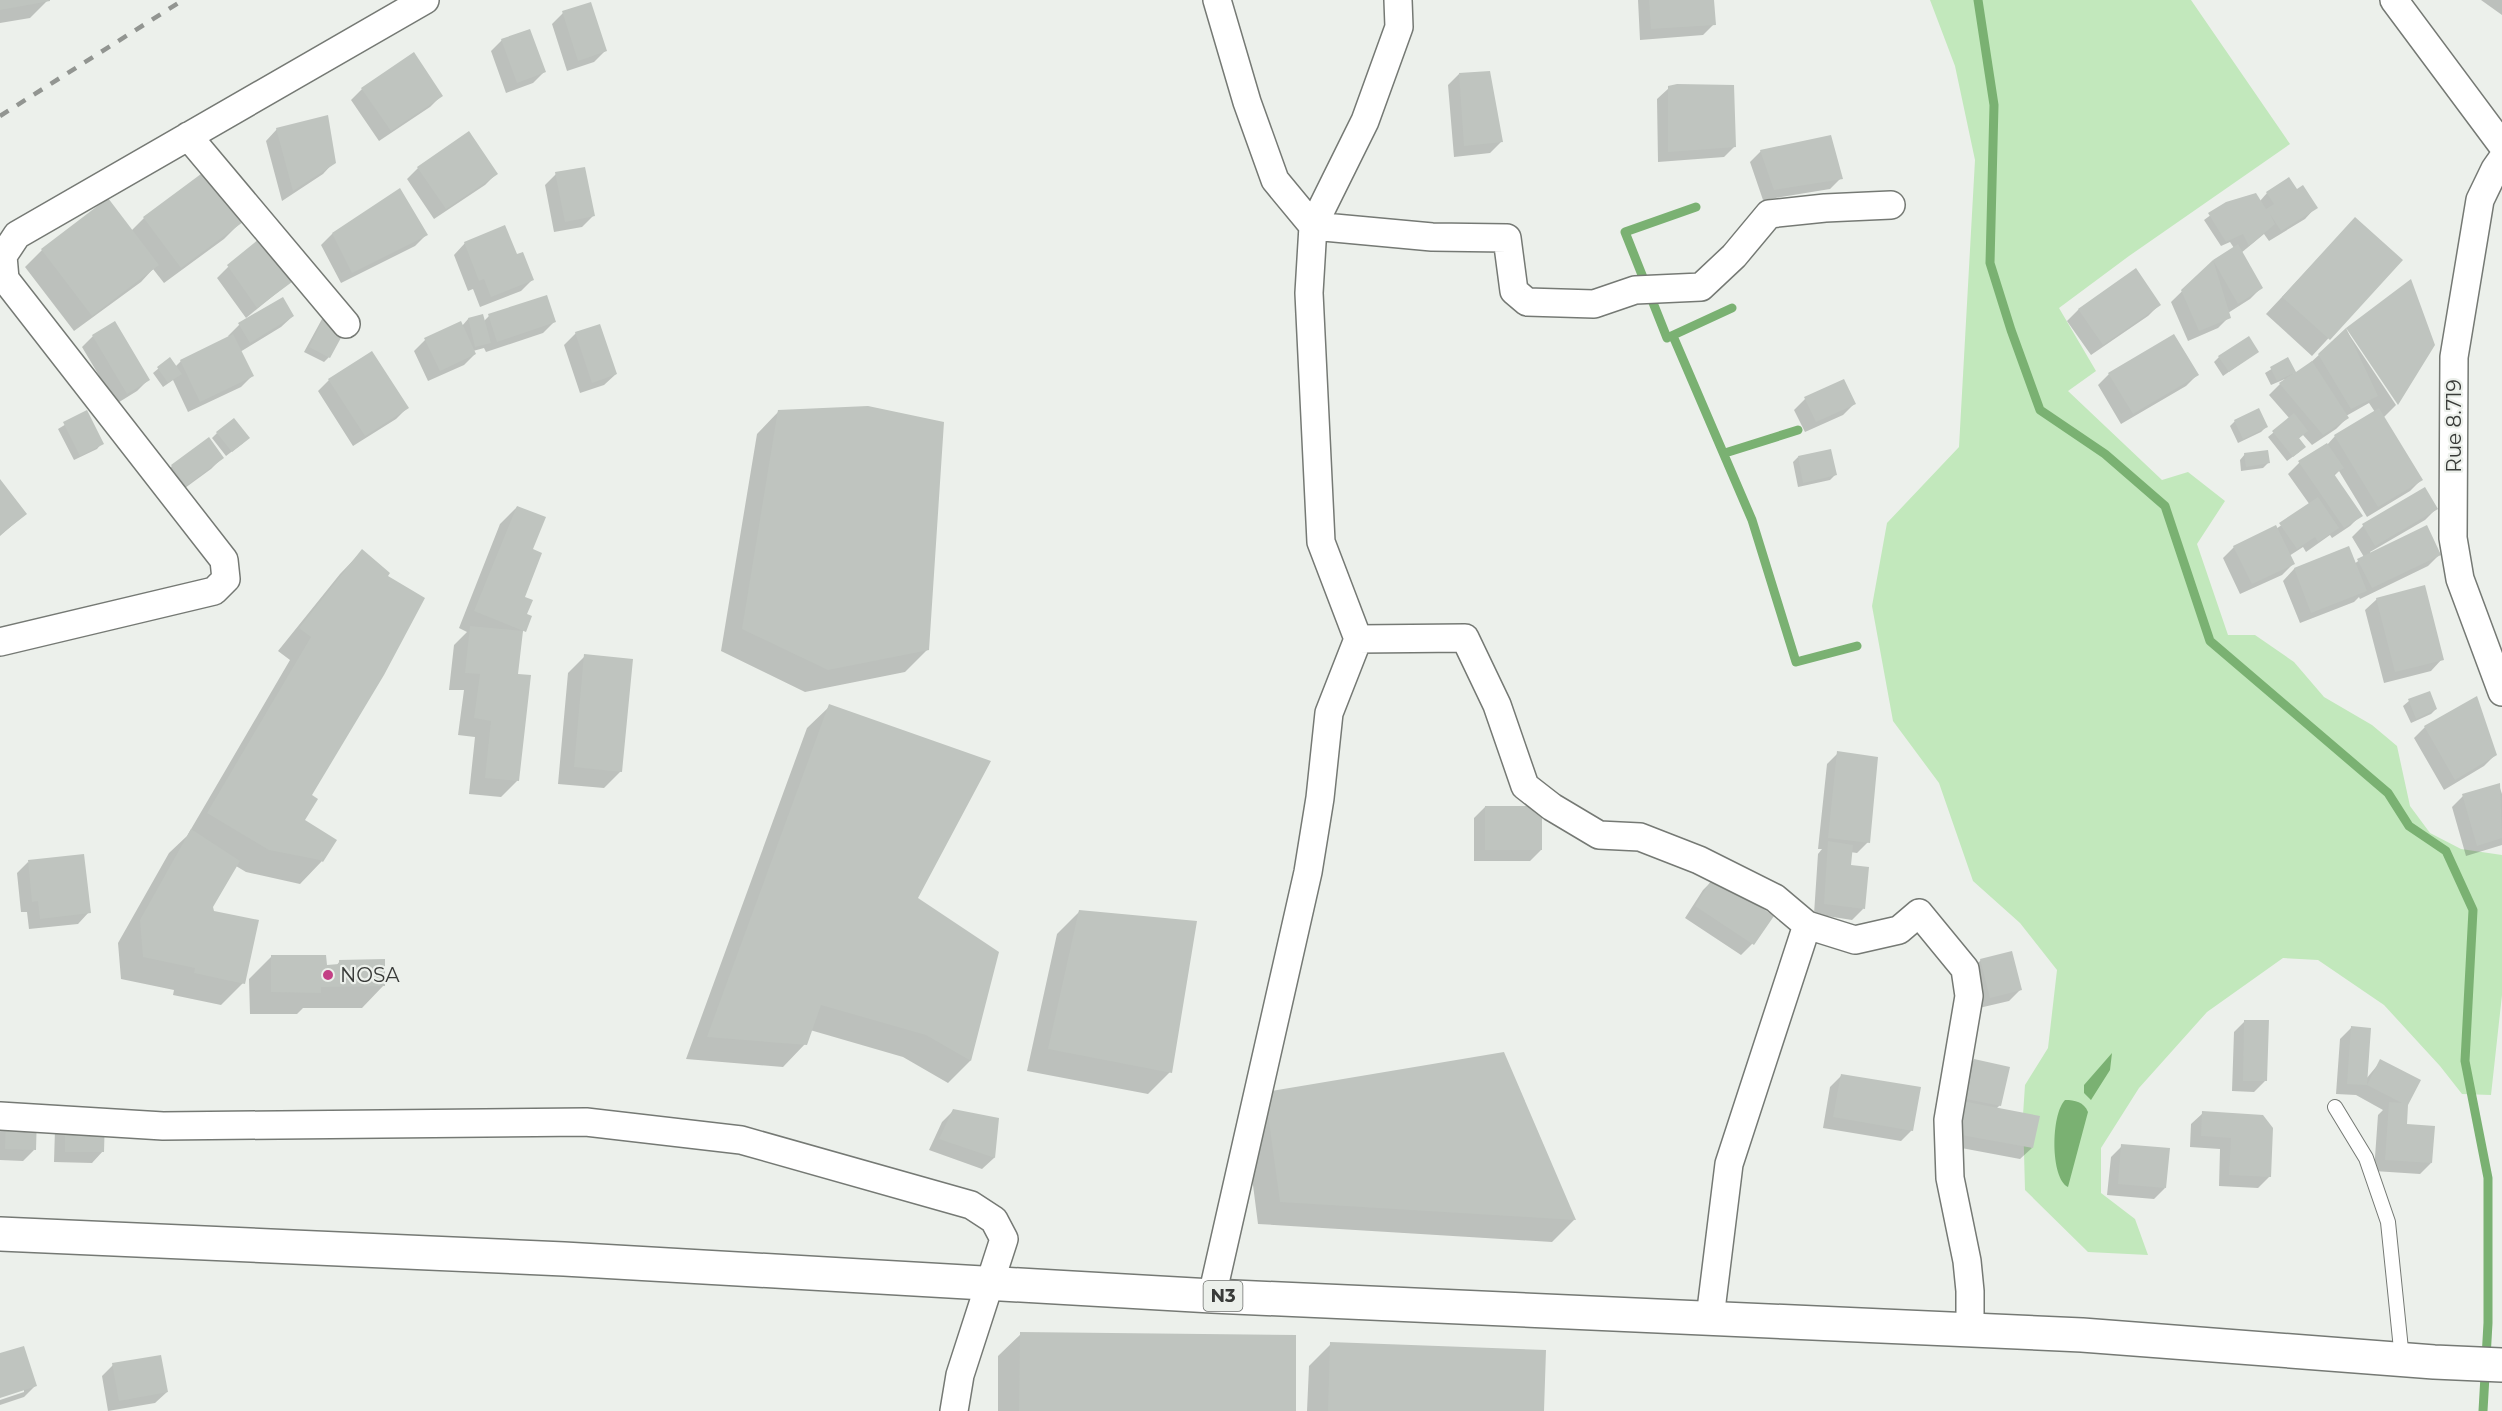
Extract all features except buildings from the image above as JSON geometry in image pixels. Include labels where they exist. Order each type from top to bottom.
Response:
[{"type":"highway","name":"N3","points":[[0,1234],[564,1259],[1212,1296],[2082,1335],[2502,1365]]},
{"type":"street","points":[[0,642],[214,591],[226,579],[224,560],[4,279],[3,256],[16,235],[425,0]]},
{"type":"street","points":[[1217,0],[1247,102],[1275,180],[1313,226],[1432,237],[1507,238],[1514,291],[1527,303],[1594,303],[1635,290],[1701,287],[1734,256],[1769,214],[1825,208],[1891,205]]},
{"type":"street","points":[[1212,1296],[1308,872],[1320,798],[1329,713],[1358,639],[1321,542],[1309,293],[1313,226],[1365,121],[1399,27],[1398,0]]},
{"type":"street","points":[[2394,0],[2502,145]]},
{"type":"street","points":[[188,136],[346,324]]},
{"type":"street","name":"Rue 8.719","points":[[2502,159],[2494,169],[2480,200],[2454,357],[2453,538],[2460,579],[2502,692]]},
{"type":"street","points":[[1358,639],[1465,638],[1497,705],[1525,786],[1552,807],[1599,835],[1640,837],[1699,860],[1775,898],[1807,926],[1855,939],[1899,930],[1919,913],[1965,969],[1969,996],[1948,1120],[1950,1178],[1967,1261],[1970,1330]]},
{"type":"street","points":[[1710,1318],[1729,1164],[1807,926]]},
{"type":"street","points":[[0,1116],[163,1126],[586,1122],[741,1140],[971,1205],[994,1220],[1004,1239],[960,1375],[954,1411]]},
{"type":"lane","points":[[2335,1107],[2366,1158],[2388,1222],[2402,1359]]},
{"type":"shaded area","points":[[1930,0],[2191,0],[2290,144],[2129,256],[2059,308],[2096,371],[2068,391],[2162,480],[2188,472],[2225,501],[2197,544],[2228,635],[2255,635],[2294,662],[2324,697],[2372,725],[2397,746],[2410,806],[2430,833],[2461,849],[2502,855],[2502,995],[2491,1095],[2462,1094],[2440,1066],[2384,1005],[2318,960],[2283,958],[2207,1012],[2139,1088],[2101,1148],[2101,1193],[2135,1219],[2148,1255],[2088,1252],[2025,1190],[2023,1115],[2025,1085],[2048,1048],[2057,970],[2020,923],[1973,881],[1939,783],[1893,721],[1872,606],[1887,523],[1959,447],[1975,160],[1955,66]]},
{"type":"shaded area","points":[[2112,1053],[2110,1070],[2091,1100],[2084,1093],[2084,1085]]},
{"type":"shaded area","points":[[2065,1100],[2079,1102],[2088,1112],[2068,1187],[2058,1172],[2054,1145],[2057,1118]]},
{"type":"waterway","points":[[1978,0],[1994,105],[1990,263],[2040,410],[2105,454],[2165,506],[2210,641],[2388,793],[2409,826],[2446,851],[2473,910],[2465,1061],[2488,1178],[2488,1323],[2483,1411]]},
{"type":"waterway","points":[[1696,207],[1625,232],[1667,338],[1732,308]]},
{"type":"waterway","points":[[1673,336],[1752,520],[1796,662],[1857,646]]},
{"type":"waterway","points":[[1725,453],[1798,430]]},
{"type":"railway","points":[[0,116],[183,0]]},
{"type":"place","name":"NOSA","points":[[328,975]]}]
